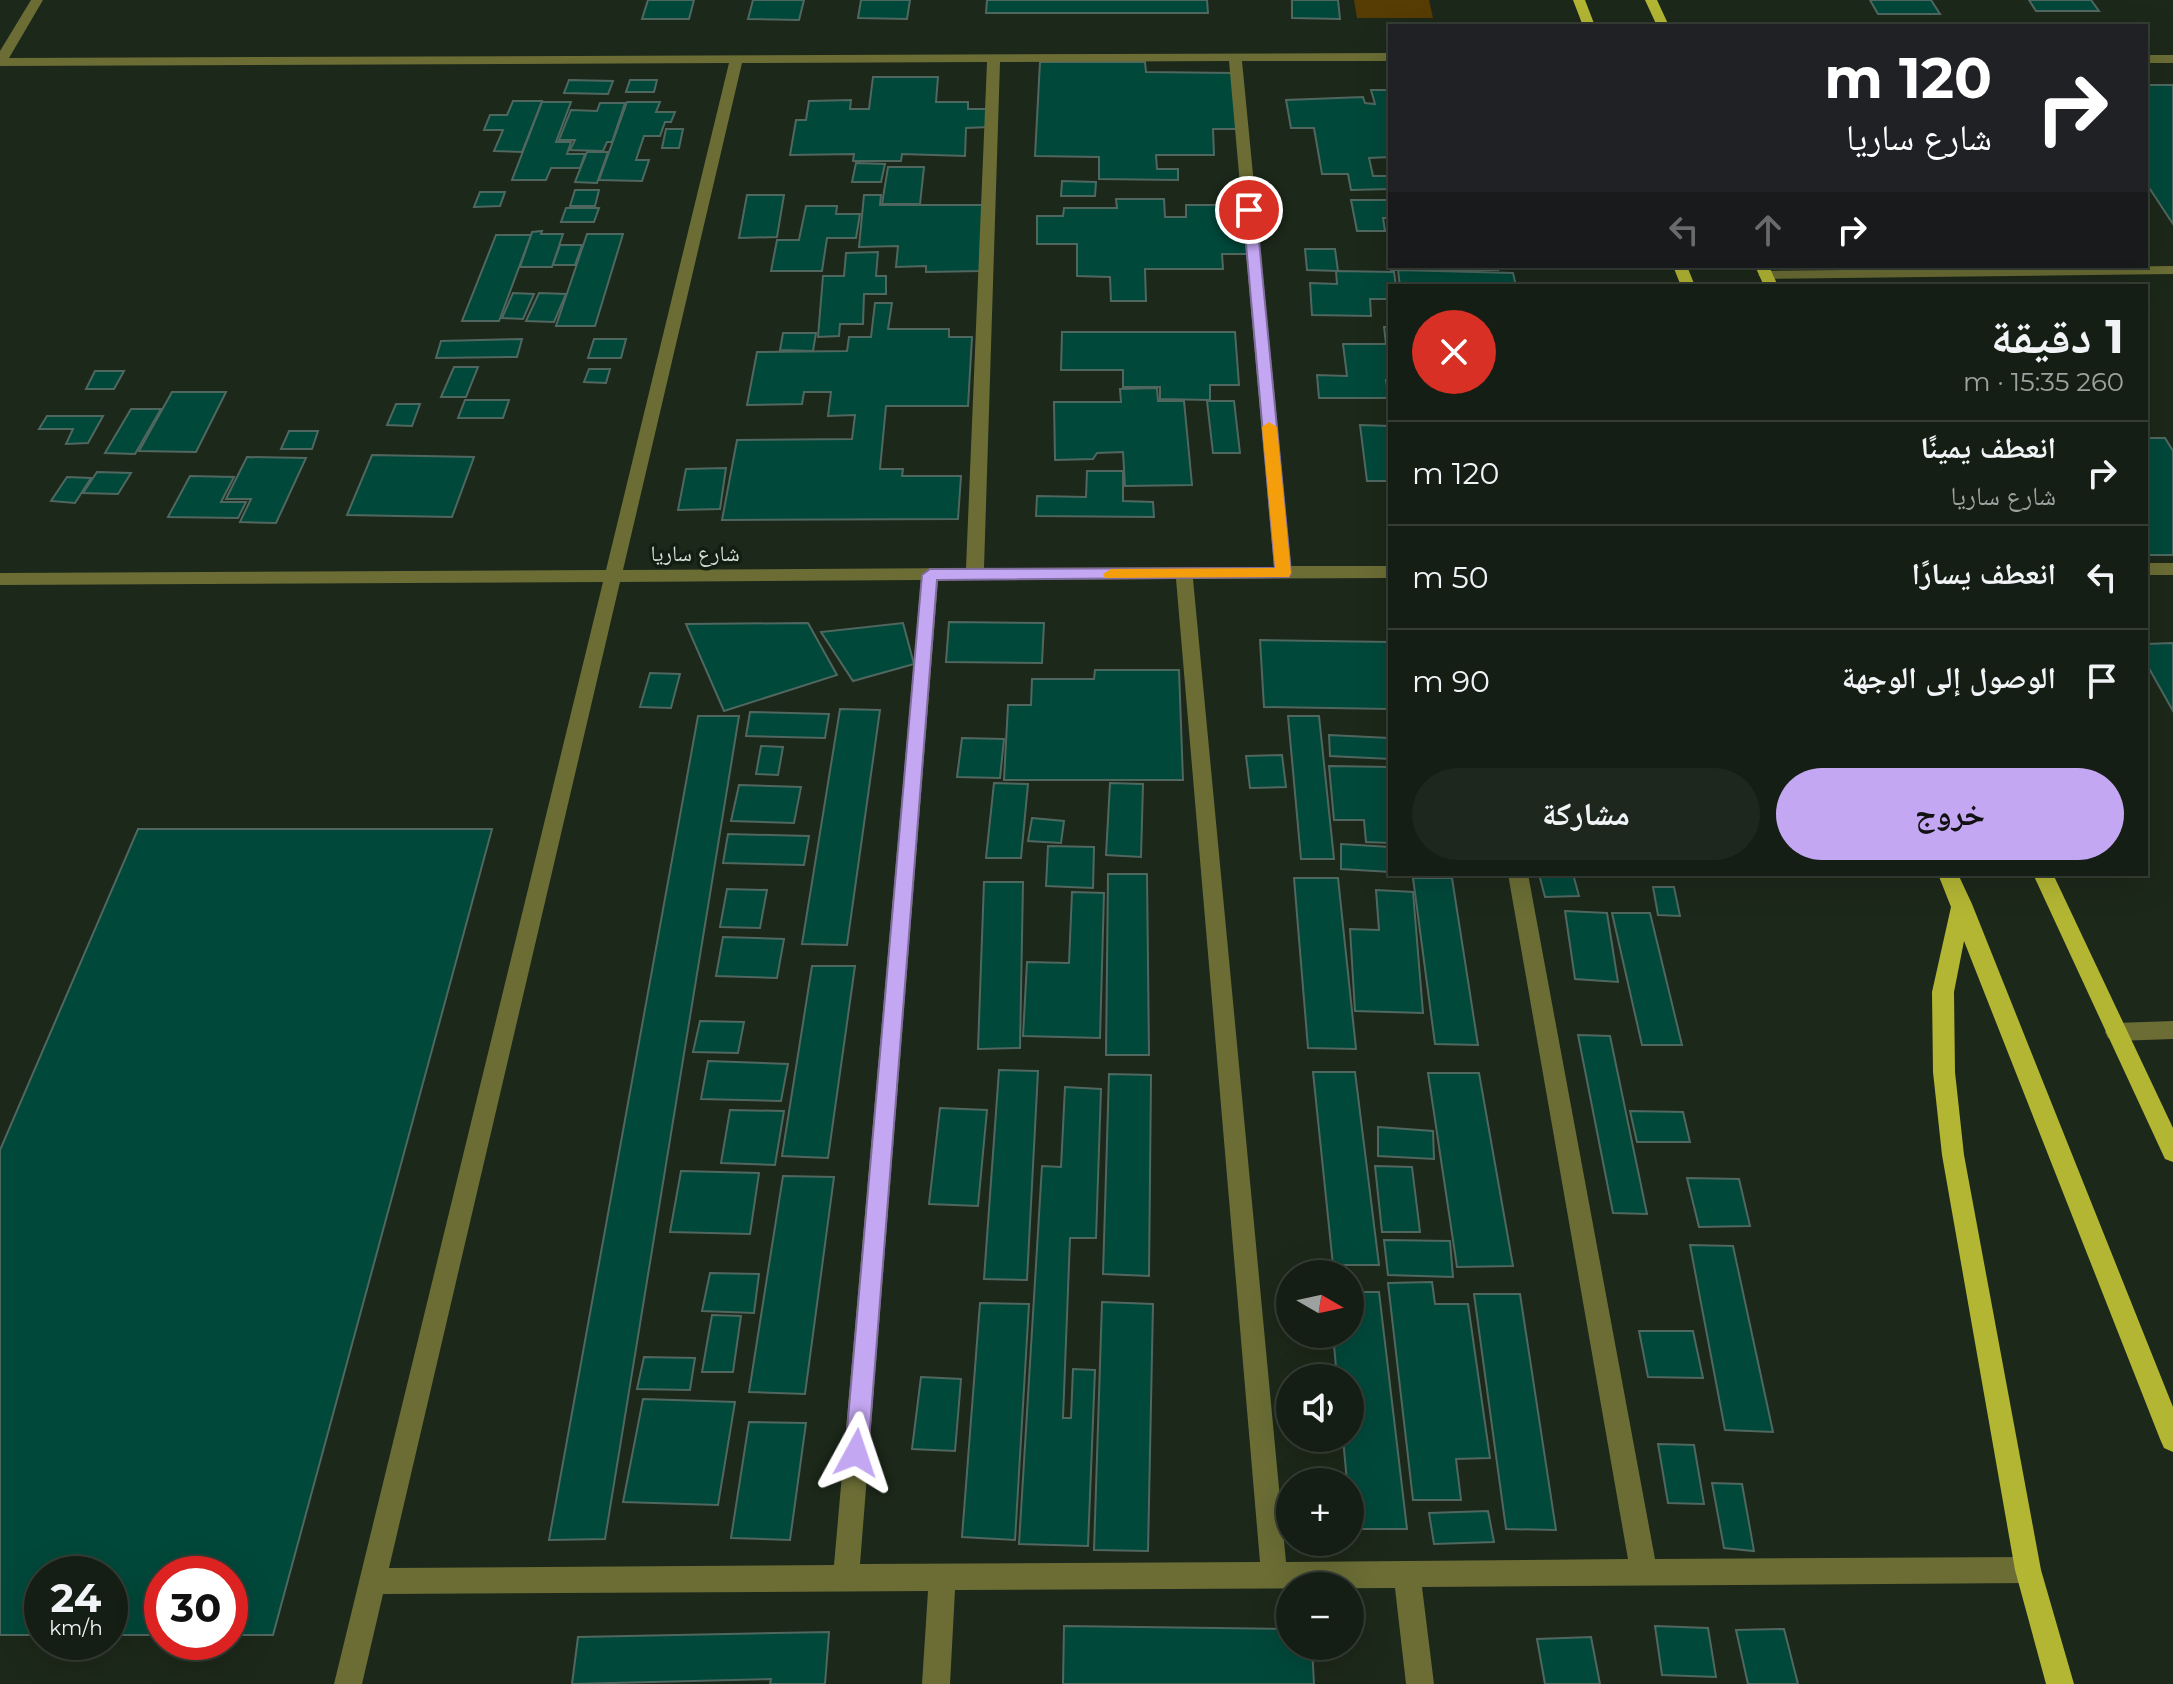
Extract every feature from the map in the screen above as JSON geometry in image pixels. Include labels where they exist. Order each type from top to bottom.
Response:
[{"type":"main road","points":[[1579,0],[1588,24]]},
{"type":"main road","points":[[1651,0],[1662,24]]},
{"type":"main road","points":[[1949,876],[2173,1439]]},
{"type":"main road","points":[[2044,876],[2173,1152]]},
{"type":"main road","points":[[1962,904],[1943,992],[1944,1072],[1955,1169],[2028,1570],[2060,1684]]},
{"type":"street","points":[[0,62],[37,0]]},
{"type":"street","points":[[0,62],[1388,57]]},
{"type":"street","points":[[975,575],[994,59]]},
{"type":"street","points":[[1235,59],[1283,573]]},
{"type":"street","points":[[2148,59],[2173,59]]},
{"type":"street","points":[[348,1684],[736,61]]},
{"type":"street","points":[[1766,276],[2173,270]]},
{"type":"street","points":[[2148,569],[2173,569]]},
{"type":"street","name":"شارع ساريا","points":[[0,579],[1388,572]]},
{"type":"street","points":[[1184,574],[1274,1575]]},
{"type":"street","points":[[846,1578],[930,575]]},
{"type":"street","points":[[1518,876],[1644,1573]]},
{"type":"street","points":[[2116,1032],[2173,1030]]},
{"type":"street","points":[[372,1581],[2028,1570]]},
{"type":"street","points":[[1407,1575],[1420,1684]]},
{"type":"street","points":[[936,1684],[942,1577]]},
{"type":"shaded area","points":[[1354,0],[1429,0],[1433,18],[1357,18]]},
{"type":"building","points":[[648,0],[694,0],[689,19],[642,19]]},
{"type":"building","points":[[753,0],[804,0],[799,20],[748,19]]},
{"type":"building","points":[[861,0],[910,0],[907,19],[858,18]]},
{"type":"building","points":[[987,0],[1207,0],[1208,13],[986,13]]},
{"type":"building","points":[[1292,0],[1338,0],[1340,19],[1292,18]]},
{"type":"building","points":[[1870,0],[1931,0],[1940,14],[1878,14]]},
{"type":"building","points":[[2029,0],[2091,0],[2099,11],[2036,11]]},
{"type":"building","points":[[1040,62],[1145,62],[1146,72],[1234,73],[1238,129],[1213,129],[1214,155],[1156,155],[1157,169],[1178,169],[1178,180],[1099,179],[1099,157],[1035,156]]},
{"type":"building","points":[[873,77],[938,77],[936,102],[968,102],[968,109],[989,109],[989,127],[966,128],[965,156],[902,154],[901,161],[853,161],[854,154],[790,155],[796,120],[806,120],[809,101],[851,100],[850,109],[869,109]]},
{"type":"building","points":[[569,80],[613,81],[608,94],[564,93]]},
{"type":"building","points":[[630,80],[657,80],[654,92],[626,92]]},
{"type":"building","points":[[2148,85],[2173,85],[2173,224],[2148,186]]},
{"type":"building","points":[[1371,90],[1388,90],[1388,157],[1369,158],[1373,176],[1388,176],[1388,189],[1351,190],[1348,174],[1322,174],[1314,128],[1291,128],[1286,100],[1363,97],[1365,103],[1375,104]]},
{"type":"building","points":[[513,101],[542,101],[522,152],[494,151],[503,130],[484,130],[490,115],[507,115]]},
{"type":"building","points":[[542,102],[571,102],[556,142],[571,142],[567,154],[585,154],[580,168],[551,168],[546,180],[512,180]]},
{"type":"building","points":[[627,102],[660,102],[656,112],[675,112],[671,122],[665,122],[660,136],[644,136],[636,160],[649,160],[642,181],[599,180]]},
{"type":"building","points":[[600,103],[625,103],[612,142],[607,142],[603,151],[570,150],[575,140],[559,140],[571,110],[597,111]]},
{"type":"building","points":[[666,129],[683,129],[679,148],[662,148]]},
{"type":"building","points":[[587,152],[608,152],[597,183],[575,182]]},
{"type":"building","points":[[856,163],[885,164],[881,182],[852,182]]},
{"type":"building","points":[[888,167],[924,167],[920,204],[882,204]]},
{"type":"building","points":[[1062,181],[1096,182],[1095,196],[1061,196]]},
{"type":"building","points":[[575,190],[599,190],[595,206],[570,206]]},
{"type":"building","points":[[480,192],[505,192],[500,206],[474,207]]},
{"type":"building","points":[[747,195],[784,195],[777,237],[739,238]]},
{"type":"building","points":[[864,195],[881,195],[880,205],[985,205],[983,271],[926,272],[926,266],[896,267],[898,246],[859,247]]},
{"type":"building","points":[[1116,199],[1164,199],[1165,217],[1186,217],[1186,205],[1244,205],[1249,254],[1222,254],[1223,269],[1145,269],[1146,301],[1111,301],[1110,277],[1077,276],[1077,244],[1037,244],[1037,216],[1063,216],[1064,208],[1117,208]]},
{"type":"building","points":[[1351,200],[1388,200],[1388,218],[1383,218],[1385,231],[1357,231]]},
{"type":"building","points":[[806,206],[837,206],[836,214],[860,214],[856,238],[827,238],[822,271],[771,271],[777,240],[799,240]]},
{"type":"building","points":[[566,208],[599,208],[594,222],[561,222]]},
{"type":"building","points":[[542,231],[541,234],[563,234],[552,267],[520,267],[532,232]]},
{"type":"building","points":[[587,234],[623,234],[595,326],[556,326]]},
{"type":"building","points":[[496,235],[531,235],[499,321],[462,321]]},
{"type":"building","points":[[560,245],[582,245],[575,265],[553,265]]},
{"type":"building","points":[[1305,249],[1335,249],[1338,271],[1307,270]]},
{"type":"building","points":[[878,252],[876,276],[886,276],[886,294],[864,294],[863,324],[840,324],[839,336],[818,337],[823,276],[844,276],[846,253]]},
{"type":"building","points":[[1390,268],[1498,270],[1391,270]]},
{"type":"building","points":[[1398,270],[1513,273],[1516,284],[1400,284]]},
{"type":"building","points":[[1336,271],[1394,272],[1396,284],[1388,284],[1388,299],[1370,299],[1371,316],[1312,315],[1310,283],[1337,284]]},
{"type":"building","points":[[513,293],[534,294],[523,319],[502,318]]},
{"type":"building","points":[[539,293],[566,294],[554,322],[526,321]]},
{"type":"building","points":[[875,303],[892,303],[888,329],[949,329],[949,337],[972,337],[968,406],[886,406],[880,469],[903,469],[902,476],[961,476],[958,519],[722,520],[737,440],[852,439],[855,415],[828,416],[831,392],[804,392],[802,404],[747,405],[757,352],[847,351],[849,337],[871,337]]},
{"type":"building","points":[[1384,327],[1388,327],[1388,398],[1319,398],[1317,375],[1347,376],[1343,344],[1386,344]]},
{"type":"building","points":[[1062,332],[1235,332],[1239,385],[1210,385],[1210,400],[1160,399],[1160,387],[1123,387],[1123,370],[1061,370]]},
{"type":"building","points":[[783,333],[816,333],[813,351],[780,350]]},
{"type":"building","points":[[522,339],[517,357],[436,358],[441,341]]},
{"type":"building","points":[[594,339],[626,339],[621,358],[588,358]]},
{"type":"building","points":[[454,367],[478,367],[466,397],[441,397]]},
{"type":"building","points":[[589,369],[610,369],[606,383],[584,382]]},
{"type":"building","points":[[95,371],[124,371],[114,389],[86,389]]},
{"type":"building","points":[[1157,388],[1158,401],[1184,401],[1192,485],[1125,486],[1123,452],[1097,453],[1093,459],[1055,460],[1054,402],[1121,402],[1120,389]]},
{"type":"building","points":[[172,392],[226,392],[196,452],[139,451]]},
{"type":"building","points":[[465,400],[509,400],[503,418],[458,418]]},
{"type":"building","points":[[1207,401],[1234,401],[1240,453],[1213,453]]},
{"type":"building","points":[[396,404],[420,404],[412,426],[387,425]]},
{"type":"building","points":[[131,409],[161,409],[135,454],[105,453]]},
{"type":"building","points":[[47,416],[103,416],[88,443],[66,444],[73,429],[39,429]]},
{"type":"building","points":[[1360,425],[1388,426],[1388,481],[1367,481]]},
{"type":"building","points":[[289,431],[318,431],[312,449],[281,449]]},
{"type":"building","points":[[2148,438],[2165,438],[2173,451],[2173,555],[2148,555]]},
{"type":"building","points":[[372,455],[474,457],[452,517],[347,515]]},
{"type":"building","points":[[247,457],[306,458],[276,523],[240,522],[251,499],[226,499]]},
{"type":"building","points":[[726,468],[720,509],[678,510],[686,469]]},
{"type":"building","points":[[1087,471],[1123,471],[1123,501],[1153,502],[1154,517],[1036,516],[1037,496],[1086,497]]},
{"type":"building","points":[[97,472],[131,473],[118,494],[83,493]]},
{"type":"building","points":[[190,476],[234,477],[221,502],[246,502],[238,518],[168,517]]},
{"type":"building","points":[[67,477],[91,478],[75,503],[51,501]]},
{"type":"building","points":[[949,622],[1044,623],[1042,663],[946,662]]},
{"type":"building","points":[[808,623],[837,675],[724,711],[686,624]]},
{"type":"building","points":[[903,623],[914,664],[853,681],[821,632]]},
{"type":"building","points":[[1260,640],[1388,642],[1388,709],[1264,707]]},
{"type":"building","points":[[2173,643],[2173,711],[2148,667],[2148,644]]},
{"type":"building","points":[[1095,670],[1179,670],[1183,780],[1004,780],[1008,705],[1031,705],[1032,679],[1094,679]]},
{"type":"building","points":[[650,673],[680,674],[671,708],[640,707]]},
{"type":"building","points":[[840,709],[880,710],[847,945],[802,944]]},
{"type":"building","points":[[750,712],[829,714],[825,738],[746,736]]},
{"type":"building","points":[[698,716],[739,716],[605,1539],[549,1540]]},
{"type":"building","points":[[1288,716],[1319,716],[1334,859],[1301,859]]},
{"type":"building","points":[[1329,735],[1388,738],[1388,759],[1330,756]]},
{"type":"building","points":[[962,738],[1004,739],[1000,778],[957,777]]},
{"type":"building","points":[[761,746],[783,747],[778,775],[756,774]]},
{"type":"building","points":[[1282,755],[1286,787],[1250,788],[1246,756]]},
{"type":"building","points":[[1329,766],[1388,767],[1388,843],[1366,842],[1364,820],[1334,820]]},
{"type":"building","points":[[994,783],[1028,784],[1021,858],[986,858]]},
{"type":"building","points":[[1110,783],[1143,784],[1141,857],[1106,855]]},
{"type":"building","points":[[739,785],[801,787],[794,823],[731,821]]},
{"type":"building","points":[[1032,818],[1064,821],[1061,843],[1028,841]]},
{"type":"building","points":[[138,829],[492,829],[273,1635],[248,1635],[248,1556],[144,1556],[144,1635],[128,1635],[128,1556],[24,1556],[24,1635],[0,1635],[0,1150]]},
{"type":"building","points":[[728,834],[809,836],[804,865],[723,863]]},
{"type":"building","points":[[1341,844],[1388,847],[1388,872],[1341,869]]},
{"type":"building","points":[[1048,846],[1094,847],[1093,888],[1046,886]]},
{"type":"building","points":[[1108,874],[1147,874],[1149,1055],[1106,1055]]},
{"type":"building","points":[[1540,876],[1574,876],[1579,896],[1545,897]]},
{"type":"building","points":[[1294,878],[1338,878],[1356,1049],[1308,1048]]},
{"type":"building","points":[[1413,878],[1452,878],[1478,1045],[1435,1044]]},
{"type":"building","points":[[984,882],[1023,882],[1020,1048],[978,1049]]},
{"type":"building","points":[[1653,887],[1674,887],[1680,916],[1658,915]]},
{"type":"building","points":[[727,889],[767,890],[760,928],[720,927]]},
{"type":"building","points":[[1376,890],[1413,892],[1423,1013],[1355,1011],[1350,929],[1379,930]]},
{"type":"building","points":[[1072,892],[1104,893],[1100,1038],[1023,1036],[1027,962],[1069,963]]},
{"type":"building","points":[[1565,911],[1607,913],[1618,982],[1575,979]]},
{"type":"building","points":[[1612,913],[1650,913],[1682,1045],[1642,1045]]},
{"type":"building","points":[[723,937],[784,939],[777,978],[716,976]]},
{"type":"building","points":[[812,966],[855,966],[828,1158],[782,1156]]},
{"type":"building","points":[[700,1021],[744,1022],[738,1053],[693,1052]]},
{"type":"building","points":[[1578,1035],[1610,1036],[1647,1214],[1613,1213]]},
{"type":"building","points":[[708,1061],[788,1064],[781,1101],[701,1099]]},
{"type":"building","points":[[999,1070],[1038,1071],[1027,1280],[984,1279]]},
{"type":"building","points":[[1313,1072],[1355,1072],[1379,1265],[1364,1265],[1364,1260],[1332,1260]]},
{"type":"building","points":[[1428,1073],[1479,1073],[1513,1266],[1457,1267]]},
{"type":"building","points":[[1109,1074],[1151,1075],[1149,1276],[1103,1274]]},
{"type":"building","points":[[1065,1087],[1101,1089],[1096,1238],[1070,1238],[1063,1418],[1071,1418],[1073,1369],[1095,1370],[1088,1546],[1019,1544],[1042,1166],[1061,1167]]},
{"type":"building","points":[[940,1108],[987,1110],[978,1206],[929,1204]]},
{"type":"building","points":[[730,1110],[784,1111],[775,1165],[721,1163]]},
{"type":"building","points":[[1630,1111],[1683,1112],[1690,1142],[1637,1142]]},
{"type":"building","points":[[1378,1127],[1433,1131],[1434,1159],[1378,1156]]},
{"type":"building","points":[[1375,1166],[1412,1167],[1420,1232],[1382,1232]]},
{"type":"building","points":[[681,1171],[759,1173],[750,1234],[670,1232]]},
{"type":"building","points":[[783,1176],[834,1177],[805,1394],[749,1392]]},
{"type":"building","points":[[1687,1178],[1739,1179],[1750,1226],[1699,1227]]},
{"type":"building","points":[[1384,1240],[1450,1241],[1453,1277],[1388,1275]]},
{"type":"building","points":[[1690,1245],[1733,1246],[1773,1432],[1725,1430]]},
{"type":"building","points":[[710,1273],[759,1274],[754,1313],[702,1311]]},
{"type":"building","points":[[1432,1282],[1435,1304],[1468,1304],[1490,1458],[1456,1459],[1461,1500],[1413,1500],[1388,1283]]},
{"type":"building","points":[[1364,1292],[1379,1292],[1407,1529],[1364,1529],[1364,1468],[1346,1468],[1344,1452],[1364,1452],[1364,1364],[1336,1364],[1334,1348],[1364,1348]]},
{"type":"building","points":[[1474,1294],[1520,1294],[1556,1530],[1506,1529]]},
{"type":"building","points":[[1102,1302],[1153,1304],[1148,1551],[1094,1550]]},
{"type":"building","points":[[980,1303],[1029,1304],[1015,1540],[962,1537]]},
{"type":"building","points":[[712,1315],[741,1316],[733,1372],[702,1372]]},
{"type":"building","points":[[1639,1331],[1693,1331],[1703,1378],[1648,1377]]},
{"type":"building","points":[[644,1357],[695,1358],[690,1390],[637,1389]]},
{"type":"building","points":[[921,1377],[961,1379],[955,1451],[912,1449]]},
{"type":"building","points":[[643,1399],[735,1402],[718,1505],[623,1502]]},
{"type":"building","points":[[749,1422],[806,1423],[790,1540],[731,1538]]},
{"type":"building","points":[[1658,1444],[1694,1445],[1704,1504],[1668,1503]]},
{"type":"building","points":[[1712,1483],[1742,1484],[1754,1551],[1724,1548]]},
{"type":"building","points":[[1488,1511],[1494,1542],[1434,1544],[1429,1513]]},
{"type":"building","points":[[1064,1626],[1276,1629],[1276,1660],[1313,1660],[1314,1684],[1063,1684]]},
{"type":"building","points":[[1655,1626],[1708,1628],[1716,1677],[1662,1675]]},
{"type":"building","points":[[1784,1629],[1798,1684],[1748,1684],[1736,1630]]},
{"type":"building","points":[[829,1632],[825,1684],[770,1684],[771,1679],[572,1684],[578,1637]]},
{"type":"building","points":[[1591,1637],[1600,1684],[1545,1684],[1537,1639]]},
{"type":"slow traffic","points":[[1111,574],[1283,573],[1269,427]]},
{"type":"route","points":[[856,1453],[930,575],[1283,573],[1249,210]]}]
